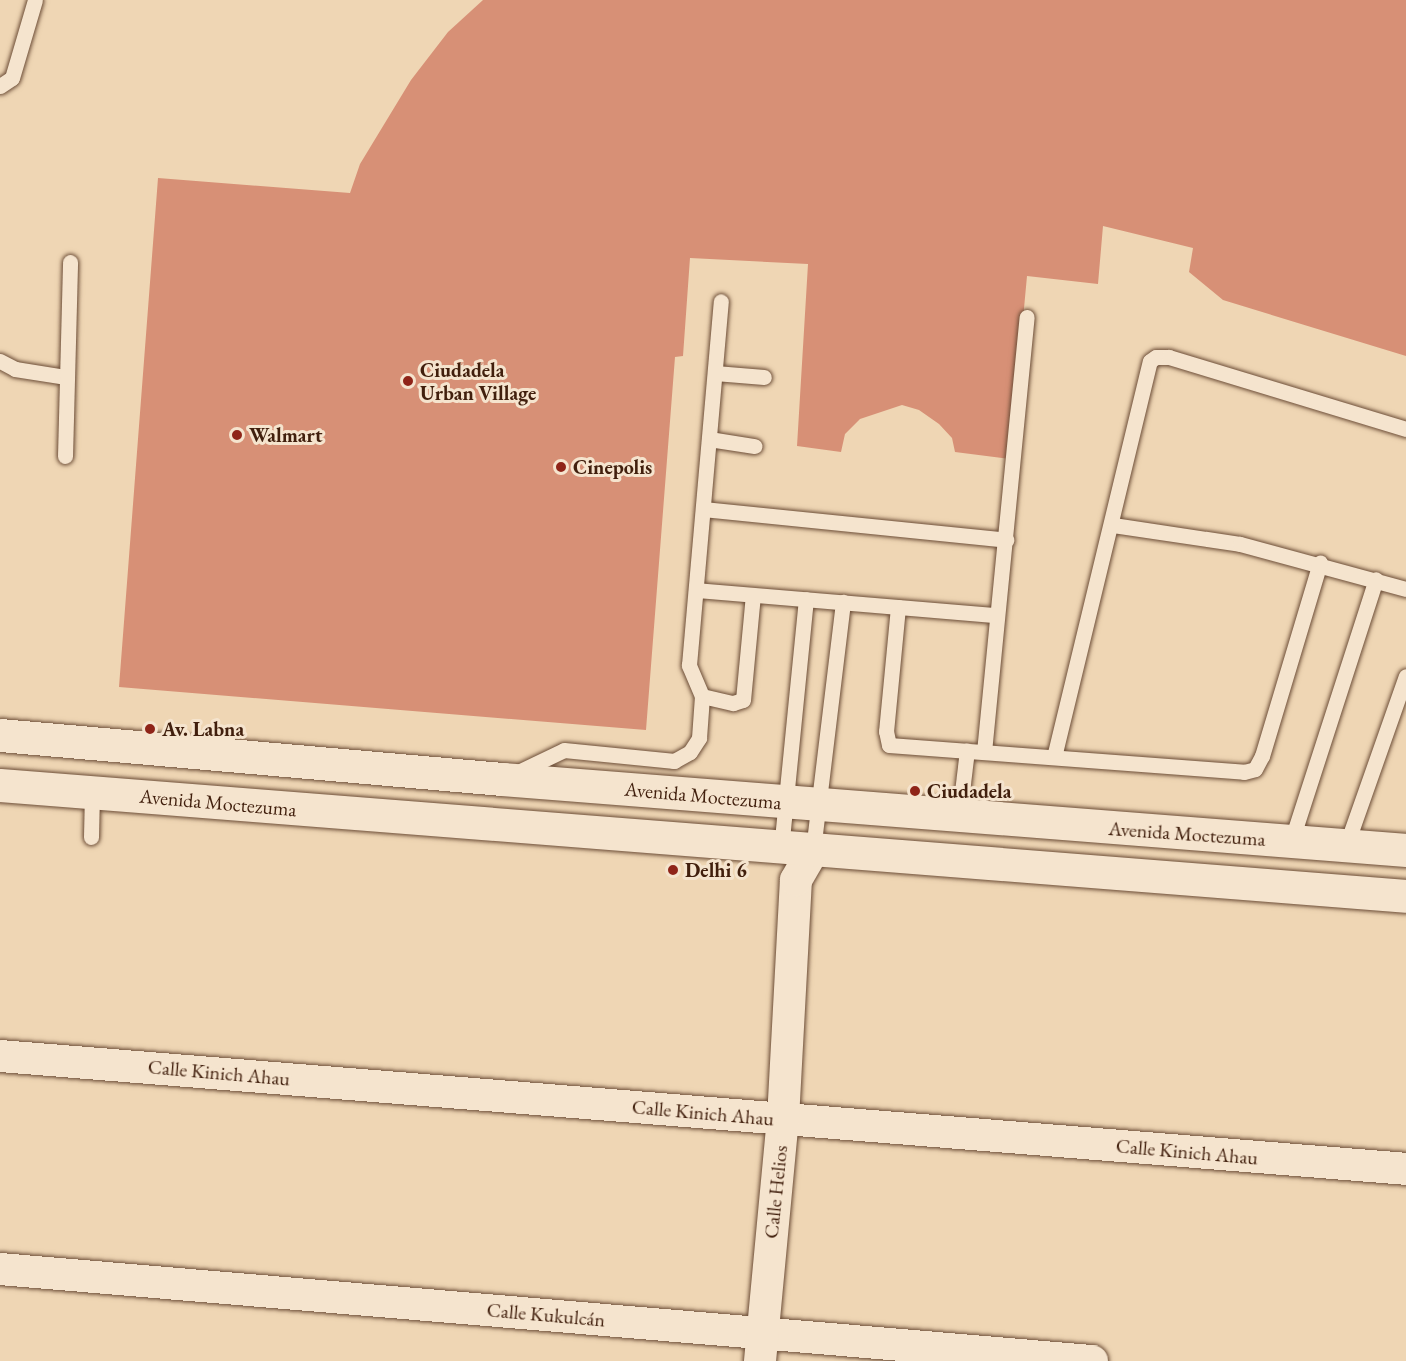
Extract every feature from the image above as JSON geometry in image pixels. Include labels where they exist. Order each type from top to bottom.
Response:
[{"type":"street","name":"Avenida Moctezuma","points":[[0,735],[959,817],[1406,850]]},
{"type":"street","name":"Avenida Moctezuma","points":[[0,785],[781,849],[1406,896]]},
{"type":"street","name":"Calle Helios","points":[[781,849],[796,880]]},
{"type":"street","name":"Calle Helios","points":[[761,1347],[783,1119],[796,880],[813,850]]},
{"type":"street","name":"Calle Kinich Ahau","points":[[0,1056],[1406,1169]]},
{"type":"street","name":"Calle Kukulcán","points":[[0,1269],[761,1347],[1092,1361]]},
{"type":"lane","points":[[0,86],[12,78],[35,0]]},
{"type":"lane","points":[[64,456],[70,262]]},
{"type":"lane","points":[[502,779],[564,750],[674,761],[690,752],[699,738],[702,696],[690,665],[721,301]]},
{"type":"lane","points":[[984,752],[995,615],[1006,540],[1027,317]]},
{"type":"lane","points":[[1054,758],[1113,525],[1148,368],[1156,357],[1169,357],[1406,429]]},
{"type":"lane","points":[[0,362],[15,369],[66,377]]},
{"type":"lane","points":[[715,373],[764,377]]},
{"type":"lane","points":[[709,439],[754,446]]},
{"type":"lane","points":[[703,508],[1006,540]]},
{"type":"lane","points":[[1113,525],[1229,542],[1320,563],[1406,589]]},
{"type":"lane","points":[[898,607],[886,731],[889,745],[1244,772],[1255,769],[1320,563]]},
{"type":"lane","points":[[1291,842],[1376,579]]},
{"type":"lane","points":[[696,590],[995,615]]},
{"type":"lane","points":[[702,696],[733,702],[743,700],[753,595]]},
{"type":"lane","points":[[781,849],[783,802],[806,599]]},
{"type":"lane","points":[[813,850],[843,602]]},
{"type":"lane","points":[[1346,846],[1406,676]]},
{"type":"lane","points":[[959,817],[967,750]]},
{"type":"lane","points":[[91,837],[93,792]]},
{"type":"building","name":"Ciudadela Urban Village","points":[[483,0],[1406,0],[1406,356],[1223,300],[1189,272],[1193,248],[1103,226],[1098,284],[1027,276],[1010,459],[955,452],[952,438],[939,424],[919,410],[902,405],[860,419],[845,434],[841,452],[797,446],[808,264],[690,258],[683,356],[675,357],[646,730],[119,687],[158,178],[350,193],[360,164],[411,80],[448,32]]},
{"type":"place","name":"Ciudadela Urban Village","points":[[408,381]]},
{"type":"place","name":"Walmart","points":[[237,435]]},
{"type":"place","name":"Cinepolis","points":[[561,467]]},
{"type":"place","name":"Av. Labna","points":[[150,729]]},
{"type":"place","name":"Ciudadela","points":[[915,791]]},
{"type":"place","name":"Delhi 6","points":[[673,870]]}]
